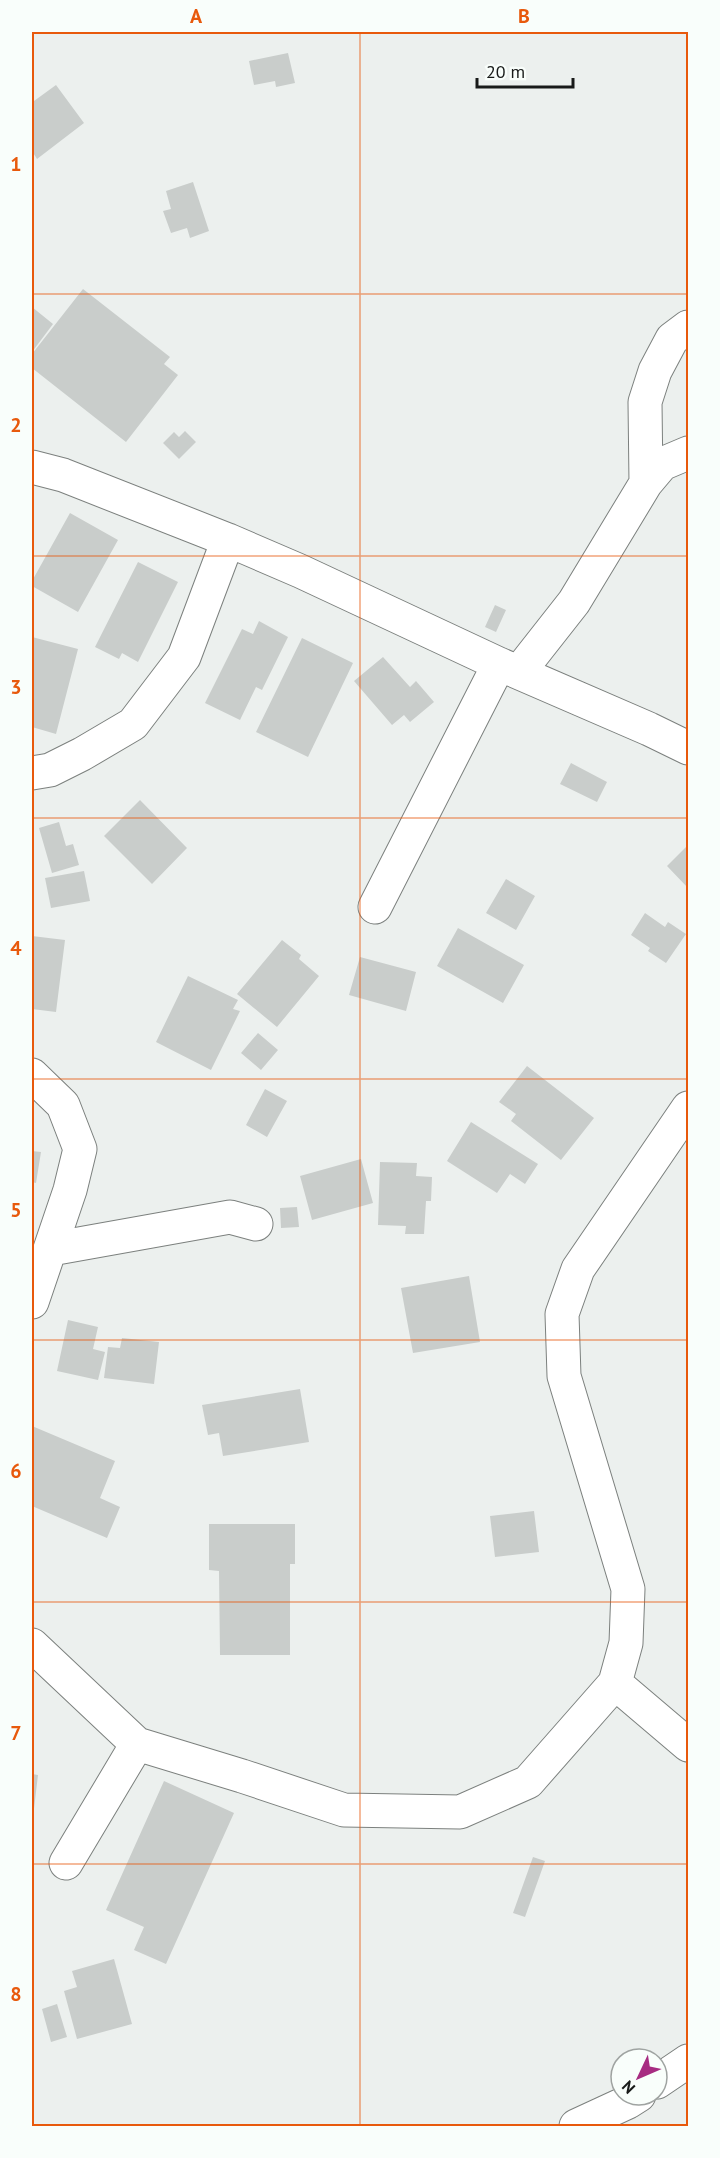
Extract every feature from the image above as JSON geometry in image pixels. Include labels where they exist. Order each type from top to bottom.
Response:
[{"type":"street","points":[[646,483],[645,402],[655,371],[672,339],[688,327]]},
{"type":"street","points":[[375,907],[509,668],[574,602],[646,483],[662,464],[688,453]]},
{"type":"street","points":[[32,467],[63,475],[228,540],[688,748]]},
{"type":"street","points":[[32,773],[50,770],[133,724],[184,657],[228,540]]},
{"type":"street","points":[[32,1075],[63,1105],[80,1149],[70,1190],[32,1302]]},
{"type":"street","points":[[32,1645],[137,1744],[344,1810],[460,1812],[528,1782],[615,1683],[626,1643],[628,1589],[564,1376],[562,1314],[578,1269],[688,1108]]},
{"type":"street","points":[[51,1249],[230,1217],[256,1224]]},
{"type":"street","points":[[615,1683],[688,1745]]},
{"type":"street","points":[[66,1863],[137,1744]]},
{"type":"street","points":[[669,2074],[688,2061]]},
{"type":"street","points":[[576,2127],[618,2107]]},
{"type":"building","points":[[288,53],[295,83],[276,87],[275,81],[254,85],[249,61]]},
{"type":"building","points":[[56,85],[84,123],[37,159],[32,151],[32,97],[34,101]]},
{"type":"building","points":[[193,182],[209,231],[190,238],[187,228],[171,233],[163,211],[171,209],[166,191]]},
{"type":"building","points":[[83,289],[170,357],[164,364],[178,375],[126,442],[32,368],[32,354]]},
{"type":"building","points":[[32,307],[53,324],[32,352]]},
{"type":"building","points":[[185,431],[196,442],[179,459],[163,443],[174,432],[179,437]]},
{"type":"building","points":[[70,513],[118,540],[78,612],[32,586],[32,581]]},
{"type":"building","points":[[138,562],[178,582],[138,662],[122,653],[119,659],[95,647]]},
{"type":"building","points":[[495,605],[506,610],[496,632],[485,627]]},
{"type":"building","points":[[259,621],[288,637],[262,690],[256,687],[240,720],[205,703],[242,629],[253,634]]},
{"type":"building","points":[[32,637],[78,649],[56,734],[32,727]]},
{"type":"building","points":[[302,638],[353,663],[308,757],[256,732]]},
{"type":"building","points":[[383,657],[410,687],[416,681],[434,702],[410,722],[404,715],[392,725],[354,681]]},
{"type":"building","points":[[571,763],[607,782],[597,802],[560,784]]},
{"type":"building","points":[[140,800],[187,848],[152,884],[104,836]]},
{"type":"building","points":[[59,822],[66,846],[73,844],[79,865],[52,873],[39,828]]},
{"type":"building","points":[[688,845],[688,888],[667,866]]},
{"type":"building","points":[[84,871],[90,901],[51,908],[45,878]]},
{"type":"building","points":[[506,879],[535,896],[516,930],[486,913]]},
{"type":"building","points":[[645,913],[665,927],[668,922],[686,934],[666,963],[648,951],[650,948],[631,935]]},
{"type":"building","points":[[458,928],[524,965],[503,1003],[437,966]]},
{"type":"building","points":[[32,936],[65,940],[56,1012],[32,1009]]},
{"type":"building","points":[[282,940],[301,955],[299,959],[319,976],[277,1027],[237,994]]},
{"type":"building","points":[[360,957],[416,972],[406,1011],[349,995]]},
{"type":"building","points":[[188,976],[238,1000],[233,1009],[240,1011],[211,1070],[156,1042]]},
{"type":"building","points":[[258,1033],[278,1050],[261,1070],[241,1053]]},
{"type":"building","points":[[527,1066],[594,1118],[561,1160],[511,1121],[516,1114],[499,1102]]},
{"type":"building","points":[[265,1089],[287,1101],[267,1137],[246,1125]]},
{"type":"building","points":[[471,1122],[538,1164],[525,1184],[510,1174],[497,1193],[447,1161]]},
{"type":"building","points":[[32,1151],[41,1152],[36,1183],[32,1182]]},
{"type":"building","points":[[361,1159],[373,1203],[312,1220],[300,1176]]},
{"type":"building","points":[[380,1162],[417,1163],[416,1176],[432,1177],[431,1201],[426,1201],[424,1234],[405,1234],[406,1226],[378,1225]]},
{"type":"building","points":[[297,1207],[299,1227],[281,1228],[280,1208]]},
{"type":"building","points":[[469,1276],[480,1342],[413,1353],[401,1288]]},
{"type":"building","points":[[68,1320],[98,1327],[93,1349],[105,1352],[98,1380],[57,1371]]},
{"type":"building","points":[[122,1338],[159,1342],[154,1384],[104,1378],[108,1347],[120,1348]]},
{"type":"building","points":[[300,1389],[309,1442],[223,1456],[219,1433],[208,1435],[202,1405]]},
{"type":"building","points":[[32,1426],[115,1461],[100,1498],[120,1507],[107,1538],[32,1506]]},
{"type":"building","points":[[534,1511],[539,1552],[495,1557],[490,1516]]},
{"type":"building","points":[[209,1524],[295,1524],[295,1564],[290,1564],[290,1655],[220,1655],[219,1571],[209,1570]]},
{"type":"building","points":[[32,1774],[38,1775],[33,1817],[32,1817]]},
{"type":"building","points":[[164,1781],[234,1813],[166,1964],[134,1950],[144,1927],[106,1910]]},
{"type":"building","points":[[533,1857],[545,1861],[525,1917],[513,1913]]},
{"type":"building","points":[[114,1959],[132,2024],[77,2039],[64,1991],[77,1987],[72,1971]]},
{"type":"building","points":[[57,2004],[67,2037],[51,2042],[42,2009]]}]
